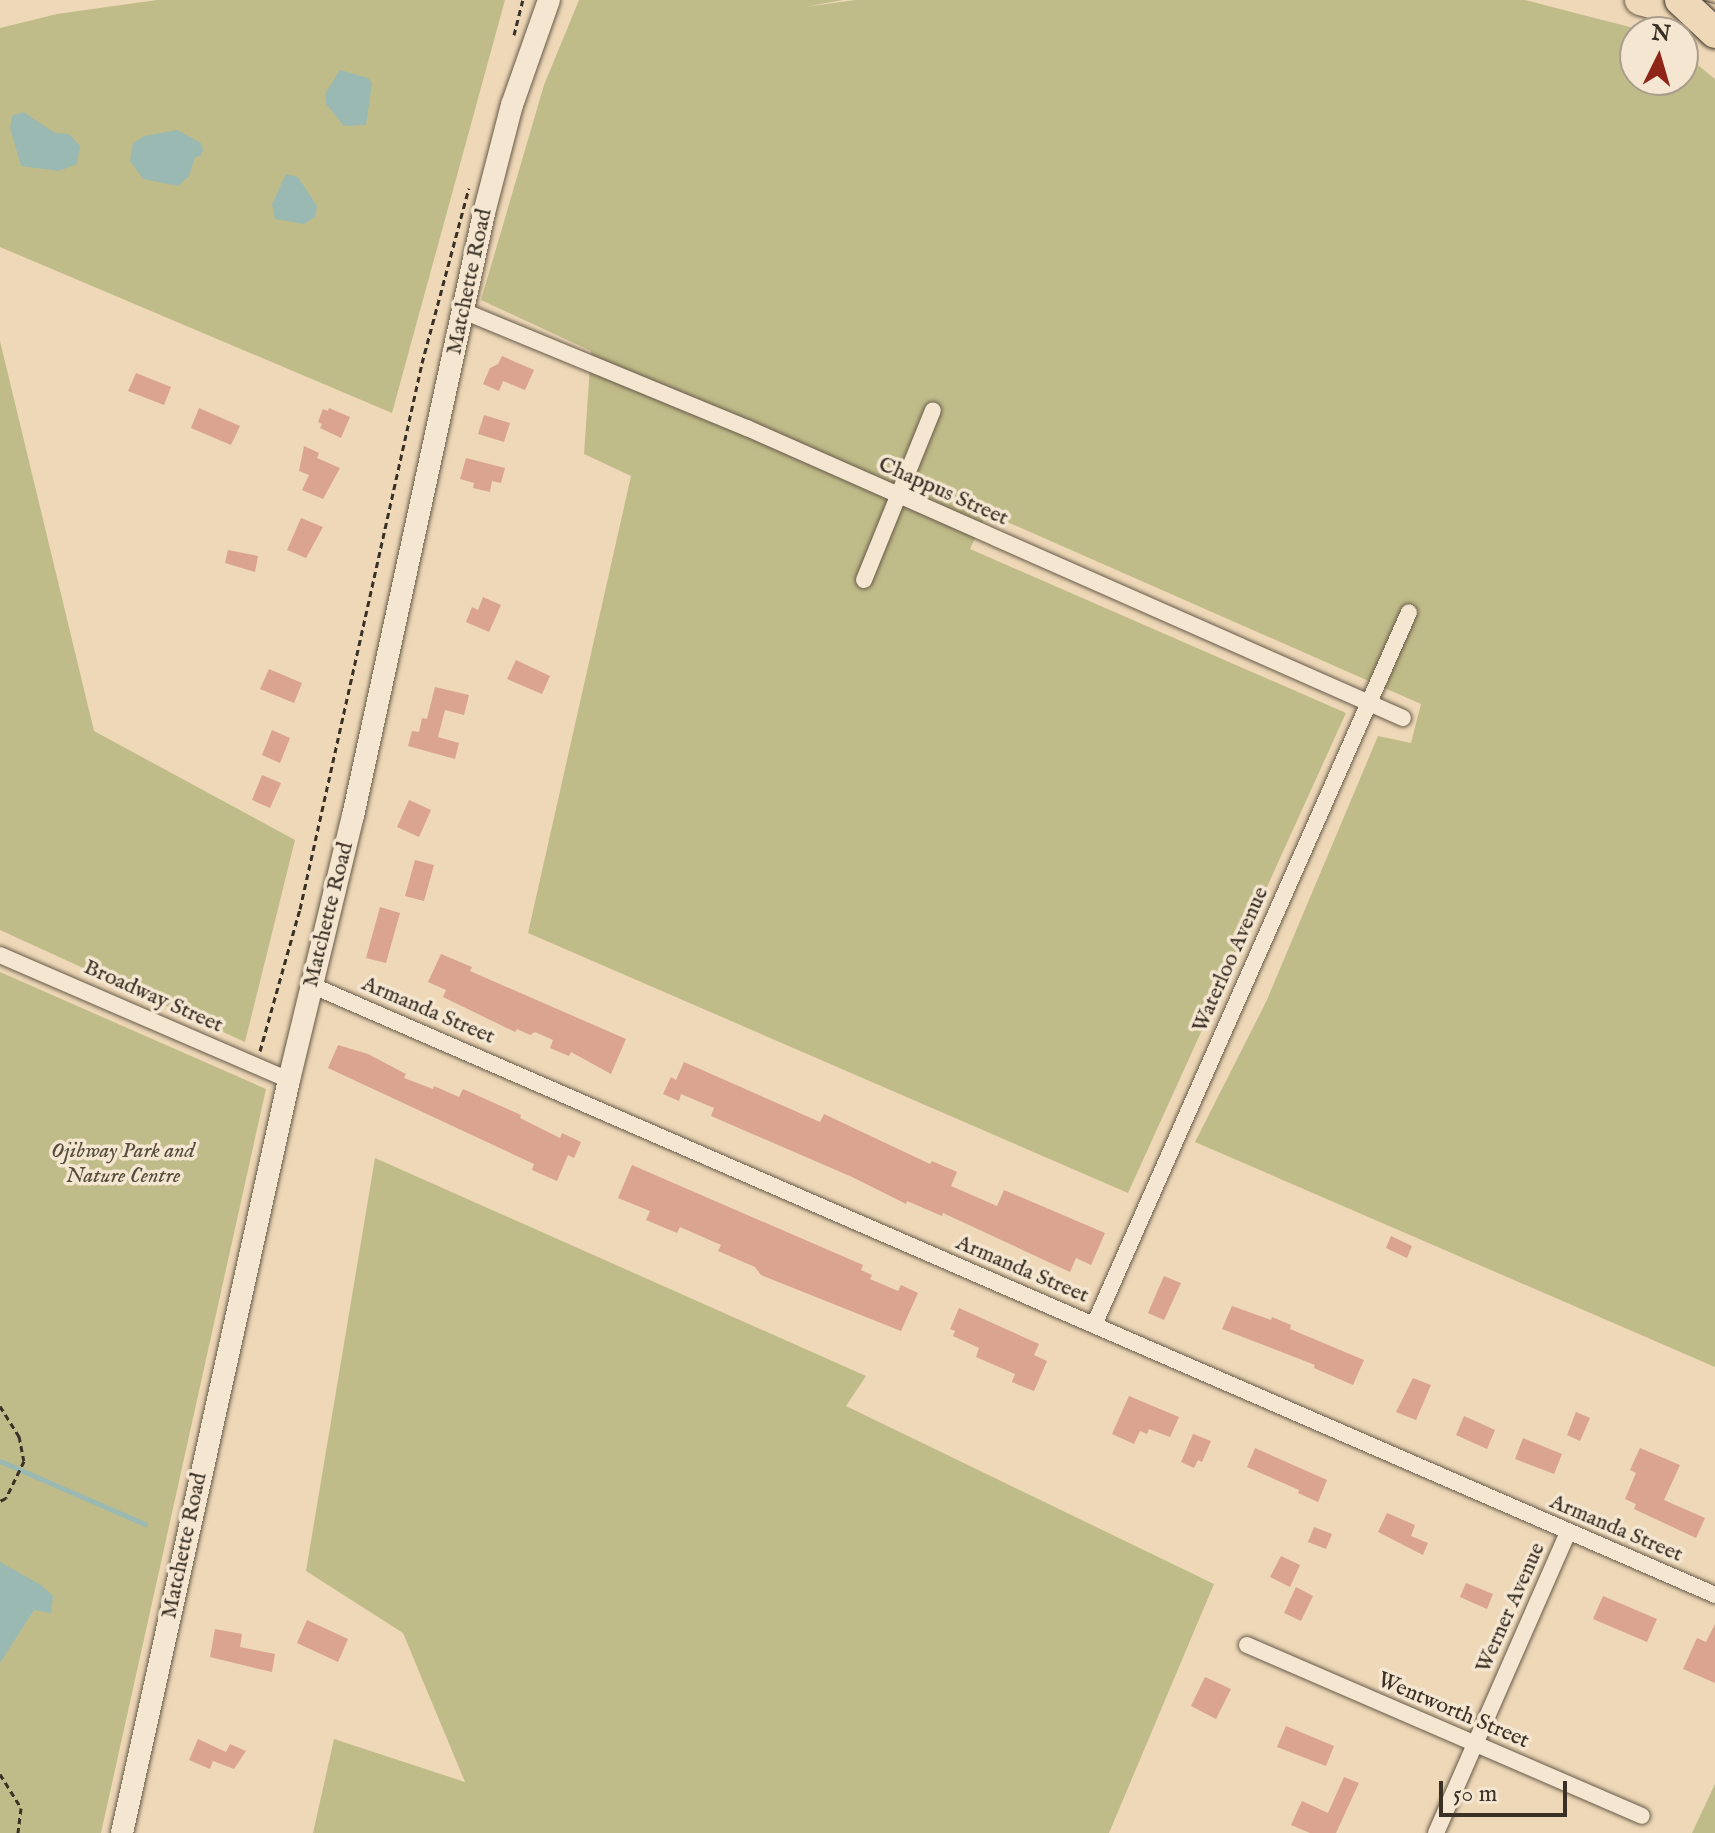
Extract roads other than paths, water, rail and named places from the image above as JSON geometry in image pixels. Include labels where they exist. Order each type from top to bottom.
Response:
[{"type":"highway","points":[[1640,0],[1715,20]]},
{"type":"highway","points":[[1680,0],[1715,33]]},
{"type":"street","name":"Matchette Road","points":[[122,1833],[289,1080],[353,816],[463,311],[512,105],[549,0]]},
{"type":"street","name":"Chappus Street","points":[[463,311],[747,428],[897,497],[1403,718]]},
{"type":"street","points":[[864,580],[933,410]]},
{"type":"street","name":"Waterloo Avenue","points":[[1094,1325],[1409,612]]},
{"type":"street","name":"Broadway Street","points":[[0,955],[289,1080]]},
{"type":"street","name":"Armanda Street","points":[[311,985],[1715,1595]]},
{"type":"street","name":"Werner Avenue","points":[[1436,1833],[1568,1532]]},
{"type":"street","name":"Wentworth Street","points":[[1247,1645],[1642,1816]]},
{"type":"water","points":[[340,70],[368,78],[372,83],[366,125],[344,126],[326,104],[325,94]]},
{"type":"water","points":[[23,112],[55,133],[69,134],[80,146],[77,164],[59,171],[21,166],[10,128],[12,116]]},
{"type":"water","points":[[177,130],[201,143],[203,150],[201,156],[195,157],[189,176],[178,186],[143,179],[130,161],[133,143],[144,136]]},
{"type":"water","points":[[286,174],[298,177],[317,206],[315,217],[304,224],[275,219],[272,204]]},
{"type":"water","points":[[0,1562],[41,1585],[53,1596],[51,1613],[34,1610],[0,1663]]},
{"type":"waterway","points":[[0,1461],[145,1524]]},
{"type":"park label","name":"Ojibway Park and Nature Centre","points":[[123,1164]]}]
